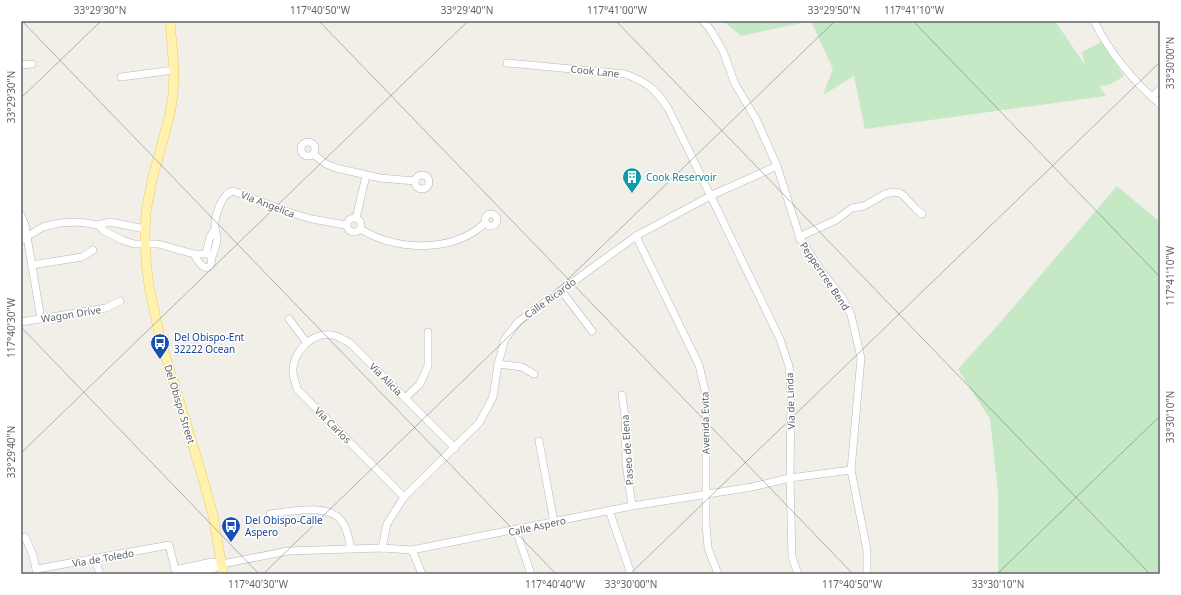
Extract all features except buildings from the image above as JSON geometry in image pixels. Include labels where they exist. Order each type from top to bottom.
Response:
[{"type":"main road","name":"Del Obispo Street","points":[[170,21],[174,70],[170,114],[152,180],[146,212],[145,229],[149,286],[160,338],[213,515],[223,574]]},
{"type":"street","name":"Peppertree Bend","points":[[703,21],[710,29],[723,51],[735,84],[756,118],[776,166],[799,237],[820,270],[843,299],[851,315],[861,358],[851,470],[867,550],[867,574]]},
{"type":"street","points":[[1094,21],[1111,50],[1125,69],[1160,104]]},
{"type":"street","name":"Cook Lane","points":[[507,63],[619,73],[641,80],[655,90],[669,110],[712,195]]},
{"type":"street","points":[[21,65],[32,64]]},
{"type":"street","points":[[122,77],[174,70]]},
{"type":"street","points":[[1152,97],[1160,89]]},
{"type":"street","points":[[313,154],[326,164],[366,176],[391,180],[415,181]]},
{"type":"street","name":"Calle Ricardo","points":[[382,548],[387,524],[404,497],[479,423],[493,397],[498,364],[505,339],[518,322],[636,236],[712,195],[776,166]]},
{"type":"street","points":[[356,218],[366,176]]},
{"type":"street","name":"Via Angelica","points":[[209,255],[218,238],[215,229],[217,215],[222,201],[228,192],[233,191],[291,213],[312,219],[346,225],[348,230],[352,232],[356,232],[360,229],[375,237],[387,241],[417,246],[432,245],[455,240],[477,231],[485,223]]},
{"type":"street","points":[[799,237],[836,220],[852,208],[864,206],[885,194],[894,192],[900,193],[904,196],[910,201],[916,210],[922,214]]},
{"type":"street","name":"Via de Linda","points":[[712,195],[780,339],[788,366],[791,393],[790,478],[792,557],[798,574]]},
{"type":"street","points":[[21,215],[25,225],[24,238],[32,265],[40,319]]},
{"type":"street","points":[[346,225],[349,219],[356,218]]},
{"type":"street","points":[[356,218],[361,224],[360,229]]},
{"type":"street","points":[[24,238],[43,227],[59,223],[79,222],[98,225],[110,222],[145,229]]},
{"type":"street","points":[[98,225],[122,240],[134,244],[158,244],[194,254],[209,255],[212,261],[211,265],[203,267],[194,254]]},
{"type":"street","name":"Avenida Evita","points":[[636,236],[699,365],[706,395],[705,495],[708,548],[718,574]]},
{"type":"street","points":[[32,265],[82,257],[93,250]]},
{"type":"street","points":[[561,290],[592,331]]},
{"type":"street","name":"Wagon Drive","points":[[21,322],[106,308],[120,301]]},
{"type":"street","points":[[290,319],[307,343]]},
{"type":"street","points":[[405,398],[420,384],[428,366],[428,332]]},
{"type":"street","name":"Via Alicia","points":[[307,343],[320,336],[336,336],[350,343],[455,448]]},
{"type":"street","name":"Via Carlos","points":[[307,343],[296,357],[293,373],[297,389],[404,497]]},
{"type":"street","points":[[498,364],[522,367],[534,374]]},
{"type":"street","name":"Paseo de Elena","points":[[622,395],[625,417],[626,463],[632,506]]},
{"type":"street","points":[[539,441],[554,522]]},
{"type":"street","name":"Calle Aspero","points":[[183,574],[214,569],[222,564],[288,551],[382,548],[412,550],[609,510],[752,487],[790,478],[851,470]]},
{"type":"street","points":[[270,514],[319,510],[333,513],[344,524],[351,549]]},
{"type":"street","points":[[609,510],[630,574]]},
{"type":"street","points":[[516,530],[531,574]]},
{"type":"street","points":[[25,537],[37,572]]},
{"type":"street","name":"Via de Toledo","points":[[37,572],[169,545],[176,572]]},
{"type":"street","points":[[412,550],[422,574]]},
{"type":"street","points":[[95,559],[100,574]]},
{"type":"street","name":"Calle Aspero","points":[[176,572],[212,562],[222,564]]},
{"type":"green space","points":[[723,21],[811,21],[741,36]]},
{"type":"green space","points":[[811,21],[1057,21],[1057,24],[1085,65],[1082,52],[1101,42],[1124,76],[1110,84],[1099,86],[1106,96],[865,129],[854,76],[823,95],[833,69]]},
{"type":"green space","points":[[1117,186],[1160,222],[1160,574],[998,574],[998,492],[990,419],[958,369],[998,325]]},
{"type":"place","name":"Cook Reservoir","points":[[632,194]]},
{"type":"place","name":"Del Obispo-Ent 32222 Ocean","points":[[160,360]]},
{"type":"place","name":"Del Obispo-Calle Aspero","points":[[231,543]]}]
